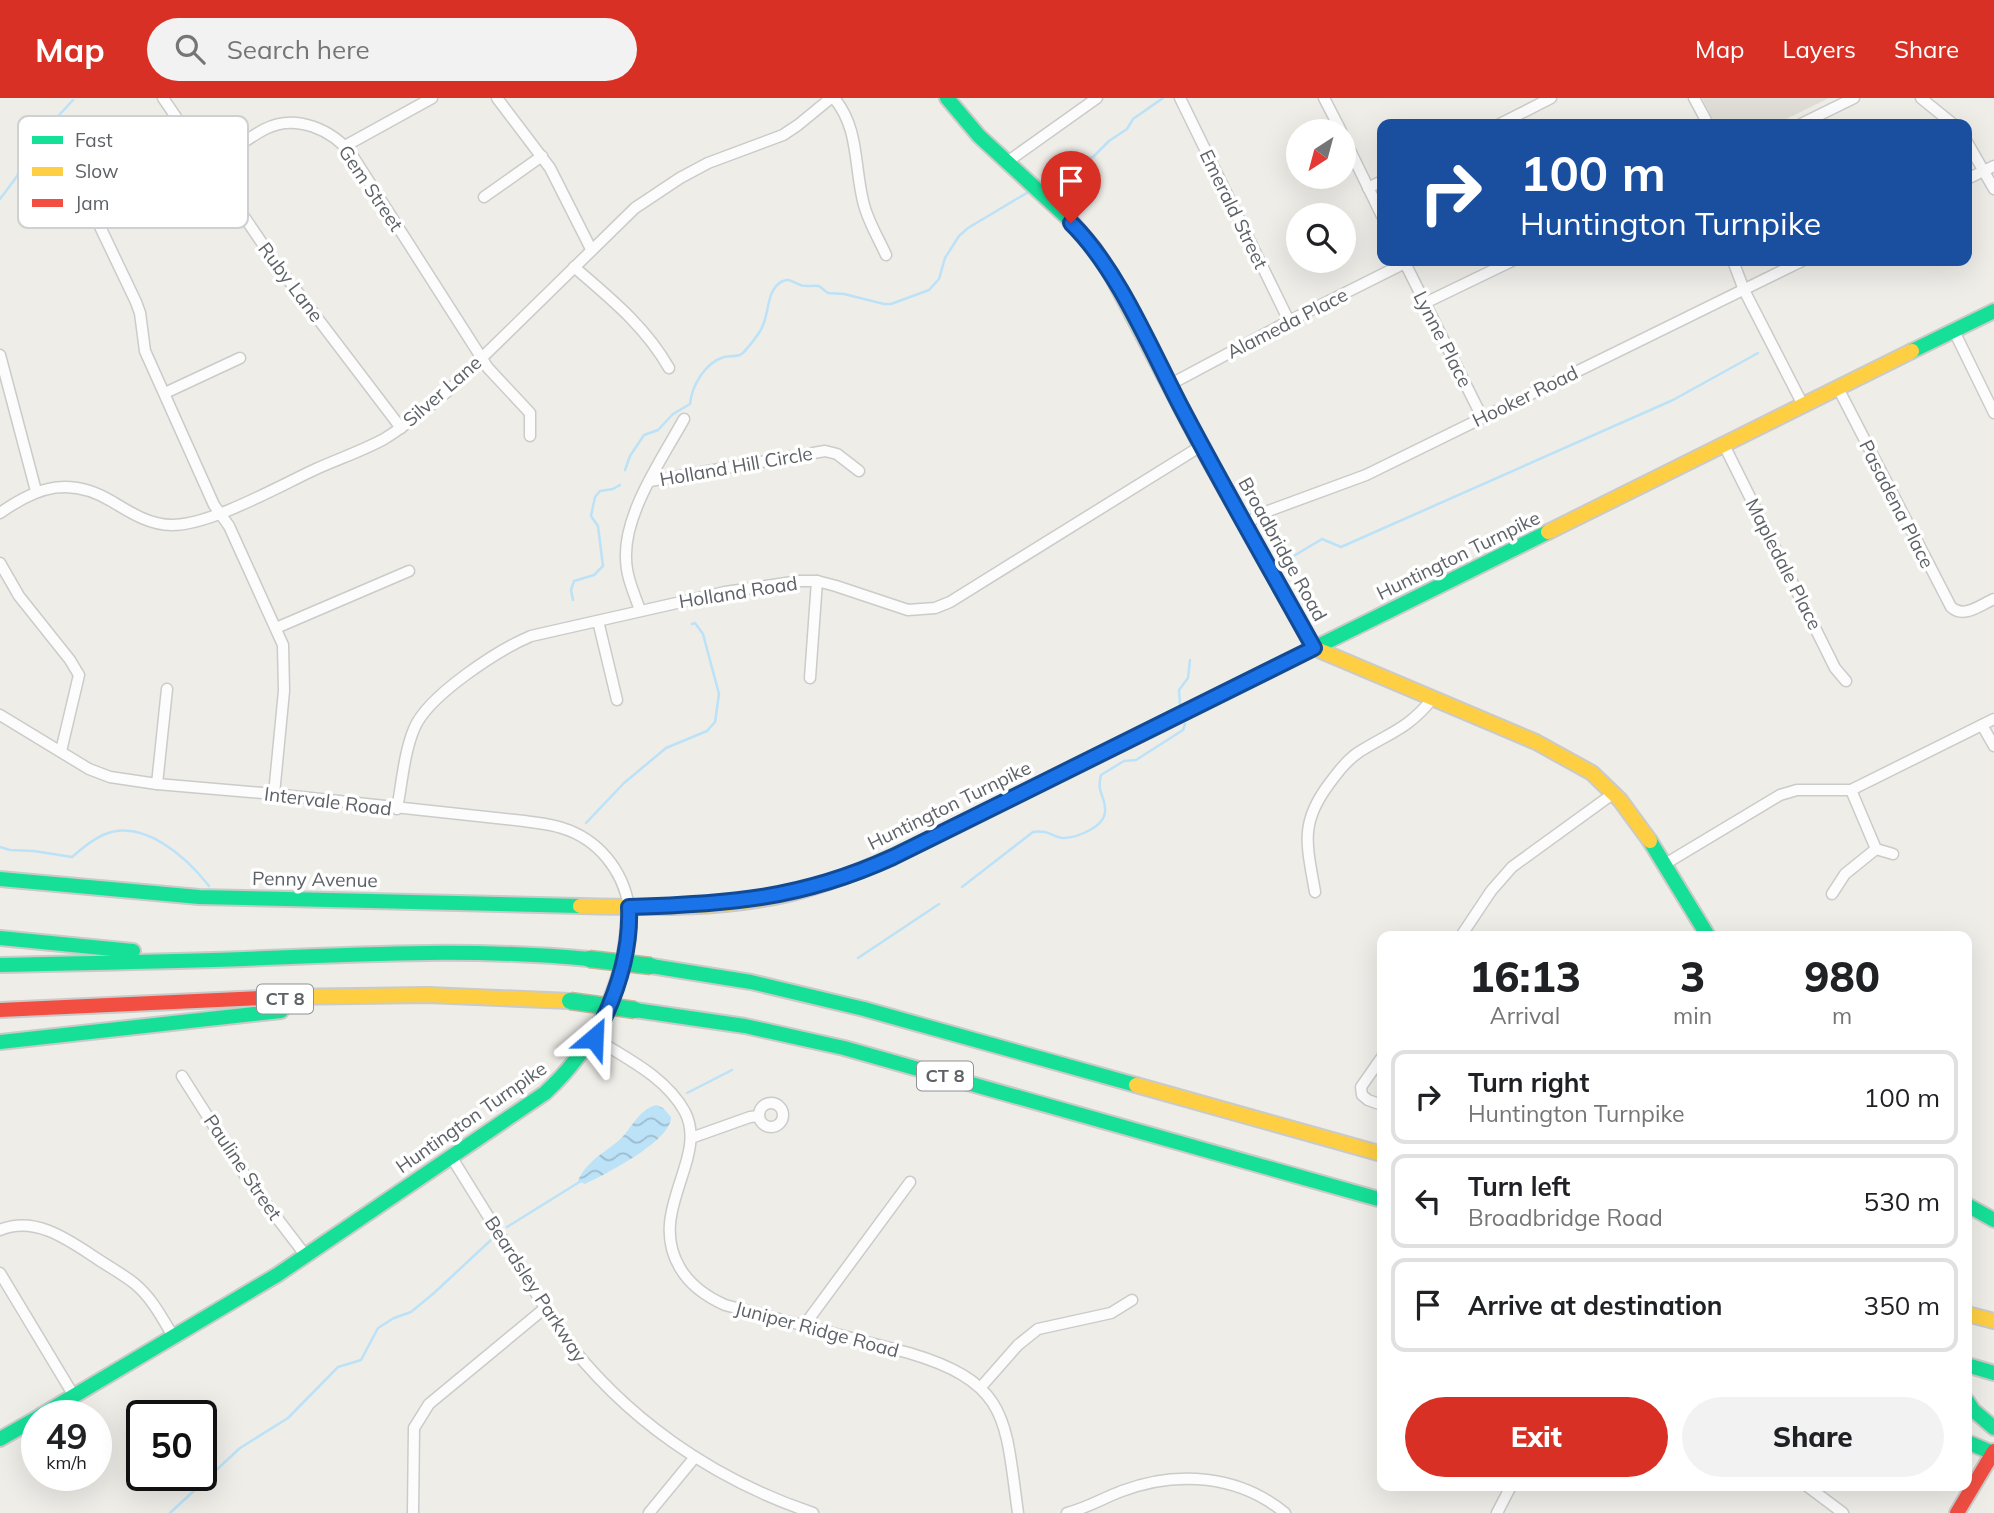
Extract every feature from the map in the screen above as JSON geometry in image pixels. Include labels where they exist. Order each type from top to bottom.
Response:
[{"type":"main road","name":"Broadbridge Road","points":[[947,98],[966,123],[1086,237],[1096,251],[1314,648],[1562,754],[1591,773],[1614,793],[1647,836],[1705,931]]},
{"type":"main road","name":"Huntington Turnpike","points":[[67,1400],[306,1256],[552,1088],[594,1038],[616,987],[628,938],[629,907],[706,905],[801,891],[849,876],[893,857],[1994,311]]},
{"type":"main road","name":"Penny Avenue","points":[[0,879],[199,897],[629,907]]},
{"type":"main road","points":[[0,938],[156,953],[200,952],[242,959]]},
{"type":"main road","name":"CT 8","points":[[0,965],[242,959],[431,950],[502,951],[651,966],[751,982],[864,1009],[1377,1153]]},
{"type":"main road","points":[[5,1041],[421,996]]},
{"type":"main road","name":"CT 8","points":[[0,1010],[421,996],[570,1001],[678,1014],[844,1048],[1377,1200]]},
{"type":"main road","points":[[1196,1101],[1269,1114],[1377,1143]]},
{"type":"main road","points":[[1972,1208],[1994,1220]]},
{"type":"main road","points":[[1972,1315],[1994,1321]]},
{"type":"main road","points":[[1972,1366],[1994,1373]]},
{"type":"main road","points":[[1972,1407],[1994,1428]]},
{"type":"main road","name":"Huntington Turnpike","points":[[0,1439],[21,1427]]},
{"type":"main road","points":[[1972,1444],[1994,1452],[1972,1488]]},
{"type":"main road","points":[[1957,1513],[1970,1491]]},
{"type":"street","name":"Ruby Lane","points":[[163,98],[175,116]]},
{"type":"street","points":[[345,146],[432,98]]},
{"type":"street","points":[[497,98],[542,156],[591,250]]},
{"type":"street","points":[[832,98],[850,123],[864,207],[886,255]]},
{"type":"street","name":"Silver Lane","points":[[0,513],[36,491],[60,487],[83,489],[101,495],[146,520],[170,525],[184,524],[219,514],[361,450],[401,428],[448,391],[635,208],[708,163],[783,135],[832,98]]},
{"type":"street","points":[[1007,162],[1097,98]]},
{"type":"street","name":"Emerald Street","points":[[1180,98],[1289,321]]},
{"type":"street","points":[[1324,98],[1335,119]]},
{"type":"street","points":[[1510,119],[1551,98]]},
{"type":"street","points":[[1694,98],[1705,119]]},
{"type":"street","points":[[1811,119],[1854,98]]},
{"type":"street","points":[[1922,98],[1947,119]]},
{"type":"street","name":"Gem Street","points":[[248,141],[267,128],[293,123],[309,125],[327,132],[345,146],[488,368],[530,413],[530,436]]},
{"type":"street","points":[[1972,148],[1989,168],[1994,189]]},
{"type":"street","points":[[484,197],[542,156]]},
{"type":"street","points":[[1356,163],[1377,206]]},
{"type":"street","points":[[1972,176],[1989,168]]},
{"type":"street","points":[[1368,188],[1377,184]]},
{"type":"street","name":"Ruby Lane","points":[[248,222],[277,265],[401,428]]},
{"type":"street","points":[[101,228],[140,313],[142,344],[219,514],[229,526],[283,645],[284,691],[274,794]]},
{"type":"street","name":"Alameda Place","points":[[1169,385],[1397,266]]},
{"type":"street","name":"Lynne Place","points":[[1407,266],[1482,417]]},
{"type":"street","points":[[1424,303],[1502,266]]},
{"type":"street","points":[[1735,266],[1744,290],[1803,405]]},
{"type":"street","name":"Hooker Road","points":[[1246,525],[1260,514],[1366,475],[1792,266]]},
{"type":"street","points":[[574,267],[645,331],[669,368]]},
{"type":"street","points":[[1954,331],[1994,413]]},
{"type":"street","points":[[0,355],[36,491]]},
{"type":"street","points":[[165,393],[240,358]]},
{"type":"street","name":"Pasadena Place","points":[[1838,388],[1951,607],[1963,614],[1994,599]]},
{"type":"street","points":[[640,610],[626,557],[634,515],[684,419]]},
{"type":"street","name":"Mapledale Place","points":[[1724,445],[1836,668],[1846,681]]},
{"type":"street","name":"Holland Road","points":[[397,809],[415,726],[439,696],[516,643],[531,636],[724,592],[785,582],[817,581],[871,596],[908,610],[935,608],[950,602],[1201,446]]},
{"type":"street","name":"Holland Hill Circle","points":[[650,481],[825,451],[837,454],[859,471]]},
{"type":"street","points":[[0,563],[19,596],[76,667],[79,675],[61,751]]},
{"type":"street","points":[[276,628],[409,571]]},
{"type":"street","points":[[810,678],[817,581]]},
{"type":"street","points":[[598,621],[617,700]]},
{"type":"street","points":[[157,784],[167,689]]},
{"type":"street","points":[[1315,892],[1307,849],[1307,831],[1308,822],[1320,796],[1356,754],[1397,733],[1413,721],[1433,698]]},
{"type":"street","name":"Intervale Road","points":[[0,715],[101,774],[157,784],[274,794],[561,827],[575,833],[597,849],[614,866],[626,890],[629,907]]},
{"type":"street","points":[[1665,864],[1780,795],[1797,790],[1852,790],[1994,719]]},
{"type":"street","points":[[1982,725],[1994,746]]},
{"type":"street","points":[[1852,790],[1876,849]]},
{"type":"street","points":[[1464,931],[1491,891],[1512,867],[1614,793]]},
{"type":"street","points":[[1876,849],[1893,854]]},
{"type":"street","points":[[1832,894],[1845,874],[1876,849]]},
{"type":"street","points":[[594,1038],[663,1085],[685,1112],[691,1138],[759,1116]]},
{"type":"street","points":[[1377,1064],[1361,1087],[1362,1094],[1377,1103]]},
{"type":"street","name":"Pauline Street","points":[[182,1076],[248,1180],[306,1256]]},
{"type":"street","name":"Juniper Ridge Road","points":[[691,1138],[672,1203],[669,1233],[682,1271],[693,1284],[713,1300],[803,1327],[938,1362],[962,1373],[981,1387],[993,1402],[1004,1424],[1018,1513]]},
{"type":"street","name":"Beardsley Parkway","points":[[452,1158],[574,1351],[617,1398],[636,1416],[695,1457],[752,1489],[813,1513]]},
{"type":"street","points":[[803,1327],[910,1182]]},
{"type":"street","points":[[0,1230],[12,1225],[41,1227],[61,1237],[136,1284],[152,1302],[173,1336]]},
{"type":"street","points":[[0,1273],[74,1396]]},
{"type":"street","points":[[981,1387],[1018,1345],[1038,1329],[1111,1313],[1132,1300]]},
{"type":"street","points":[[413,1513],[414,1428],[421,1414],[429,1404],[545,1308]]},
{"type":"street","points":[[649,1513],[695,1457]]},
{"type":"street","points":[[1068,1513],[1138,1485],[1188,1478],[1212,1478],[1234,1485],[1269,1501],[1285,1513]]},
{"type":"street","points":[[1497,1513],[1508,1491]]},
{"type":"street","points":[[1814,1491],[1843,1513]]},
{"type":"shaded area","points":[[1702,98],[1829,98],[1786,119],[1712,119]]},
{"type":"water","points":[[656,1105],[671,1117],[661,1136],[636,1156],[607,1173],[585,1184],[578,1181],[590,1164],[622,1137],[639,1116]]},
{"type":"waterway","points":[[1042,184],[1081,160],[1093,157],[1109,141],[1127,129],[1133,119],[1163,98]]},
{"type":"waterway","points":[[58,116],[73,100]]},
{"type":"waterway","points":[[0,199],[18,174]]},
{"type":"waterway","points":[[625,470],[630,456],[644,435],[658,430],[673,414],[690,404],[693,389],[705,369],[724,357],[742,354],[752,343],[762,328],[771,295],[778,284],[789,280],[803,286],[819,286],[828,293],[844,294],[884,304],[929,290],[939,279],[945,258],[959,236],[1030,191]]},
{"type":"waterway","points":[[1287,560],[1322,539],[1341,547],[1673,400],[1758,353]]},
{"type":"waterway","points":[[573,600],[571,590],[574,581],[594,575],[603,566],[598,526],[591,516],[595,497],[600,491],[620,485]]},
{"type":"waterway","points":[[586,823],[624,783],[666,748],[707,731],[715,722],[719,694],[703,634],[695,623],[692,624]]},
{"type":"waterway","points":[[1180,704],[1179,690],[1188,678],[1190,660]]},
{"type":"waterway","points":[[962,887],[1033,832],[1065,838],[1077,836],[1095,827],[1105,812],[1100,787],[1101,775],[1124,761],[1136,760],[1183,730],[1185,724]]},
{"type":"waterway","points":[[0,847],[72,857],[103,835],[133,831],[163,843],[189,864],[209,886]]},
{"type":"waterway","points":[[858,958],[939,904]]},
{"type":"waterway","points":[[687,1093],[732,1070]]},
{"type":"waterway","points":[[507,1227],[581,1181]]},
{"type":"waterway","points":[[170,1513],[240,1448],[288,1418],[338,1367],[361,1360],[378,1328],[411,1312],[491,1240]]},
{"type":"traffic: fast","points":[[947,98],[979,136],[1070,220],[1093,247],[1111,274],[1201,446],[1270,569]]},
{"type":"traffic: fast","points":[[1912,351],[1994,311]]},
{"type":"traffic: fast","points":[[956,826],[1548,532]]},
{"type":"traffic: fast","points":[[1650,841],[1705,931]]},
{"type":"traffic: fast","points":[[0,879],[199,897],[580,906]]},
{"type":"traffic: fast","points":[[67,1400],[277,1275],[545,1093],[580,1054],[606,1009],[623,959],[629,907]]},
{"type":"traffic: fast","points":[[0,938],[133,951]]},
{"type":"traffic: fast","points":[[0,965],[417,953],[589,959]]},
{"type":"traffic: fast","points":[[589,959],[651,966]]},
{"type":"traffic: fast","points":[[651,966],[751,982],[864,1009],[1136,1085]]},
{"type":"traffic: fast","points":[[570,1001],[635,1010]]},
{"type":"traffic: fast","points":[[635,1010],[745,1026],[844,1048],[1377,1199]]},
{"type":"traffic: fast","points":[[0,1042],[281,1011]]},
{"type":"traffic: fast","points":[[1972,1208],[1994,1220]]},
{"type":"traffic: fast","points":[[1972,1366],[1994,1373]]},
{"type":"traffic: fast","points":[[1972,1408],[1994,1428]]},
{"type":"traffic: fast","points":[[0,1439],[21,1427]]},
{"type":"traffic: fast","points":[[1972,1444],[1993,1453]]},
{"type":"traffic: slow","points":[[1548,532],[1912,351]]},
{"type":"traffic: slow","points":[[1270,569],[1314,648],[1536,742],[1592,773],[1620,800],[1650,841]]},
{"type":"traffic: slow","points":[[580,906],[693,906],[777,897],[862,870],[956,826]]},
{"type":"traffic: slow","points":[[284,997],[428,995],[570,1001]]},
{"type":"traffic: slow","points":[[1136,1085],[1377,1153]]},
{"type":"traffic: slow","points":[[1972,1315],[1994,1321]]},
{"type":"traffic: jam","points":[[0,1010],[284,997]]},
{"type":"traffic: jam","points":[[1972,1488],[1994,1451]]},
{"type":"traffic: jam","points":[[1957,1513],[1970,1491]]},
{"type":"route","points":[[594,1038],[616,987],[628,938],[629,907],[706,905],[757,899],[801,891],[849,876],[893,857],[1314,648],[1201,446],[1111,274],[1086,237],[1071,223]]}]
